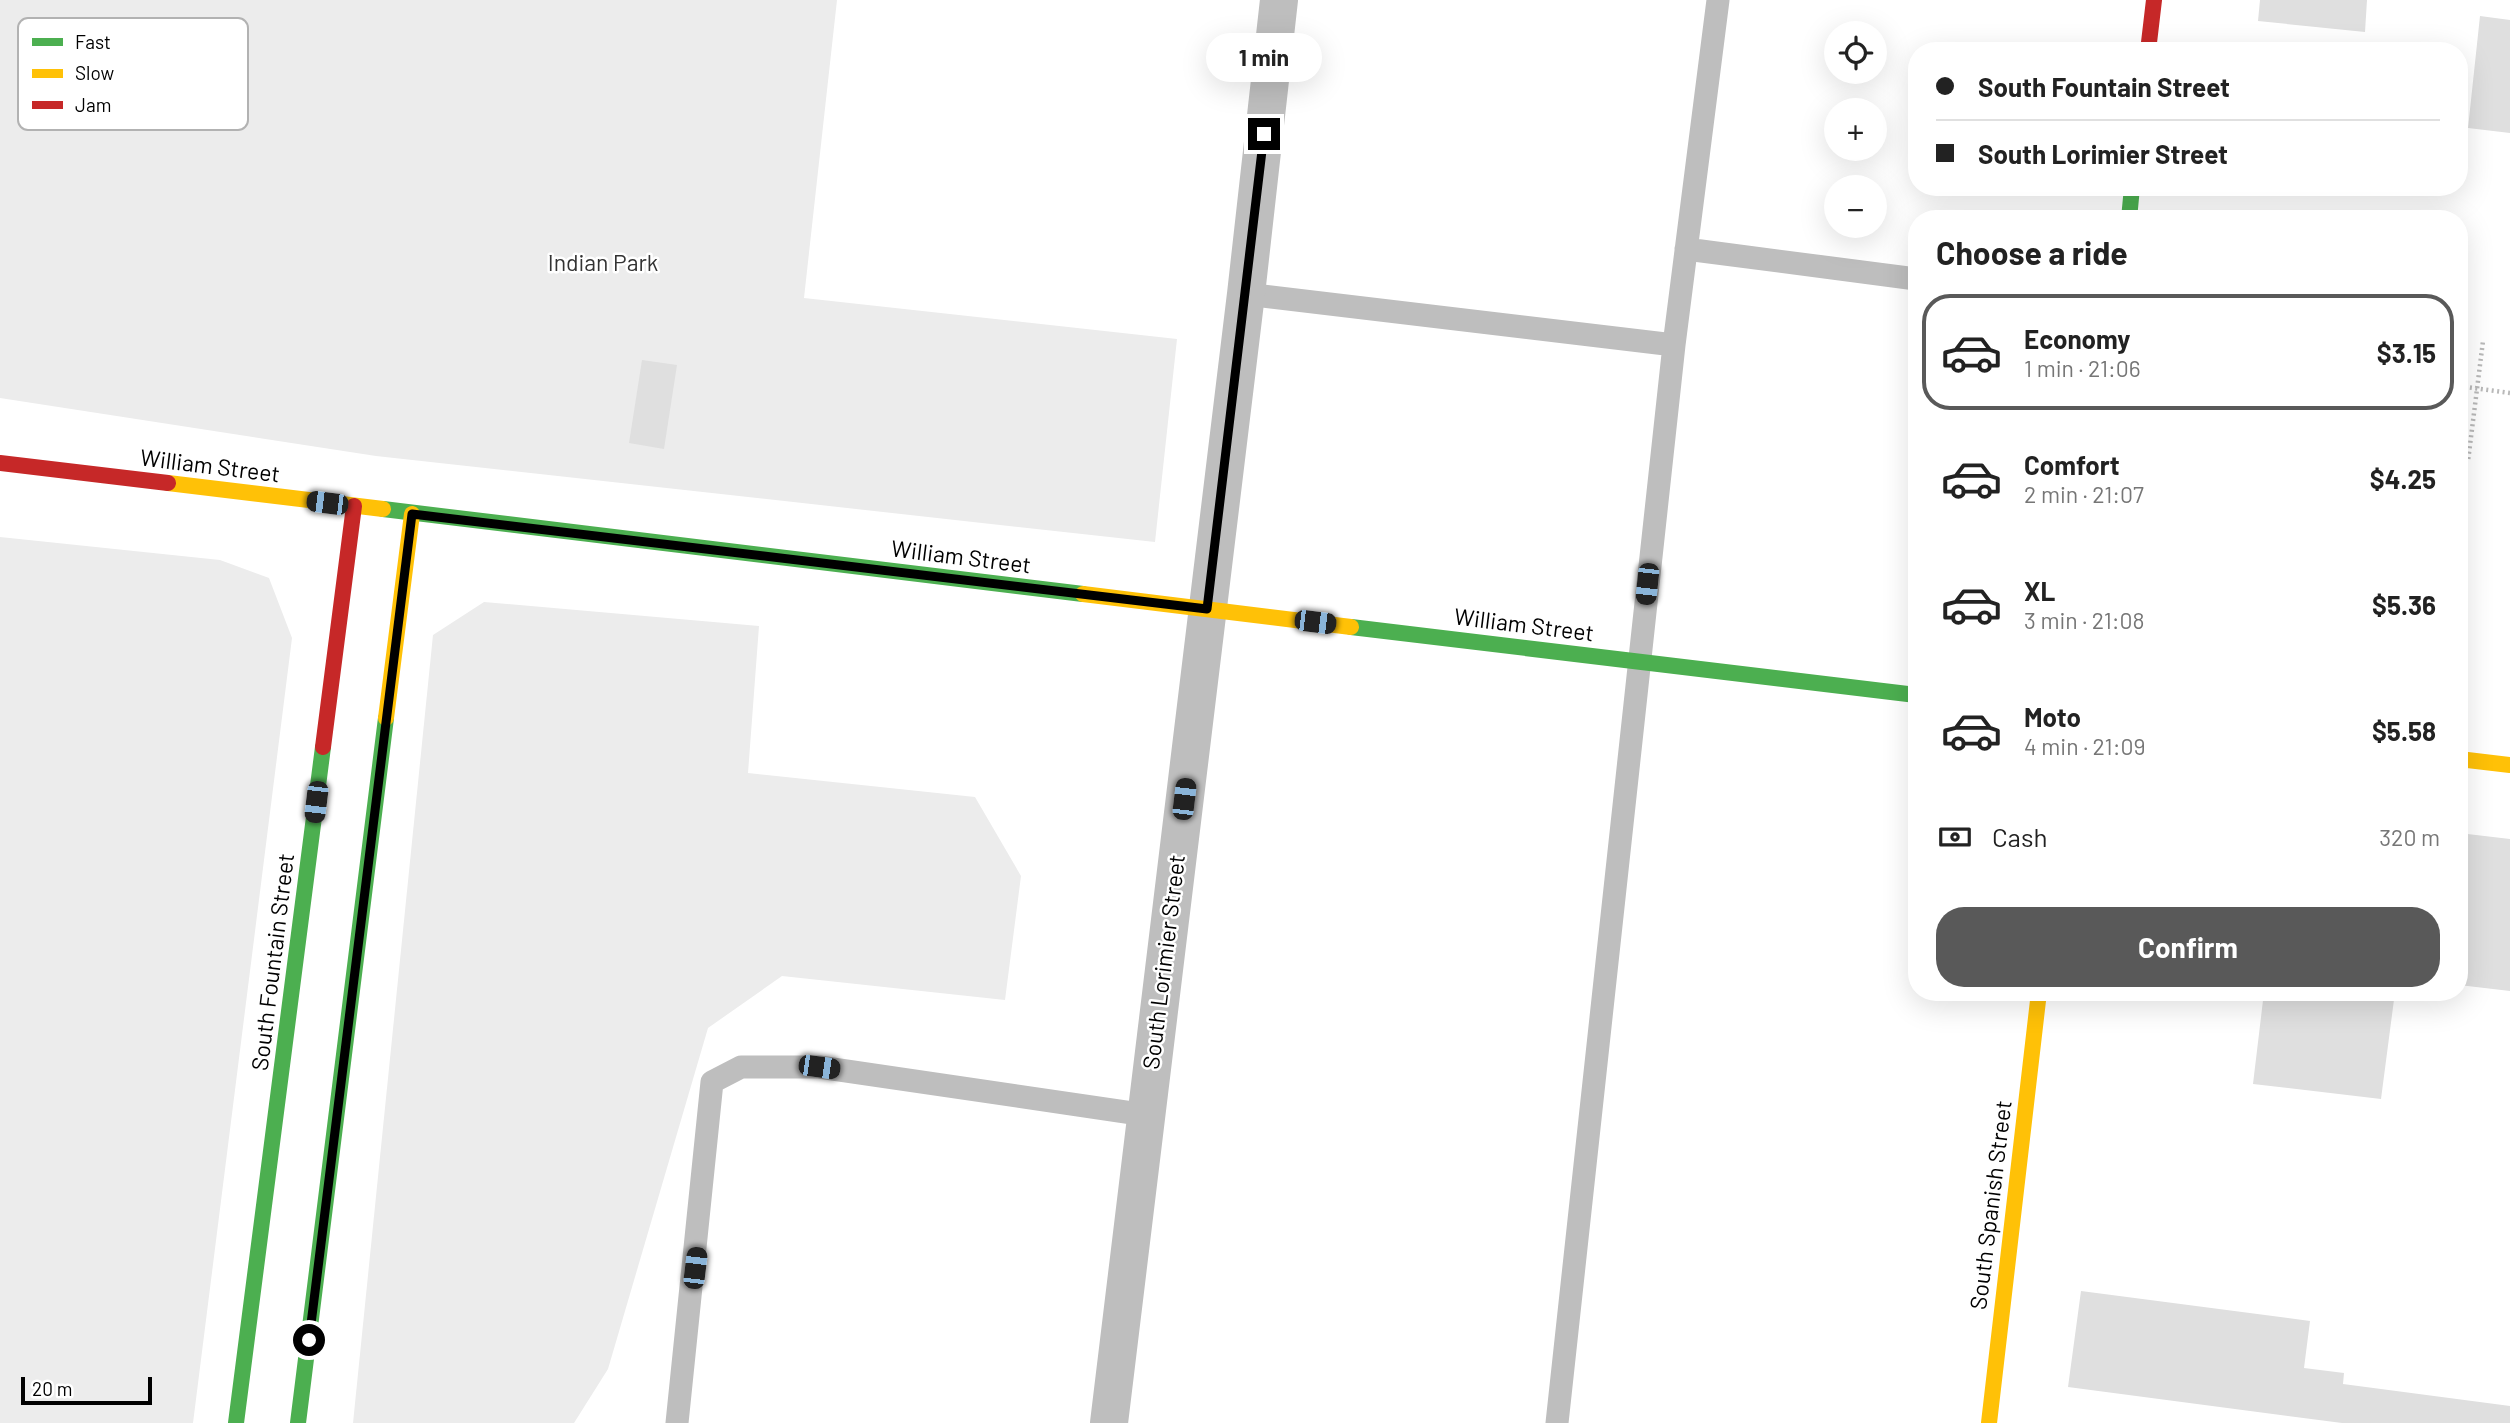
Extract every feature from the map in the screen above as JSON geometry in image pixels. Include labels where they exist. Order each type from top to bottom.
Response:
[{"type":"street","name":"South Lorimier Street","points":[[1109,1423],[1246,294],[1279,0]]},
{"type":"street","points":[[2149,42],[2154,0]]},
{"type":"street","name":"William Street","points":[[0,463],[1908,694]]},
{"type":"street","name":"South Fountain Street","points":[[236,1423],[354,506]]},
{"type":"street","points":[[298,1423],[412,514]]},
{"type":"street","points":[[2468,760],[2510,765]]},
{"type":"street","name":"South Spanish Street","points":[[1989,1423],[2038,1001]]},
{"type":"lane","points":[[1557,1423],[1674,345],[1718,0]]},
{"type":"lane","points":[[1686,249],[1908,278]]},
{"type":"lane","points":[[1246,294],[1674,345]]},
{"type":"lane","points":[[677,1423],[712,1082],[741,1067],[819,1067],[1146,1115]]},
{"type":"path","points":[[2468,461],[2483,341]]},
{"type":"path","points":[[2468,388],[2510,393]]},
{"type":"green space","name":"Indian Park","points":[[0,0],[837,0],[804,298],[1177,339],[1155,542],[376,456],[0,398]]},
{"type":"green space","points":[[0,537],[220,560],[269,578],[292,638],[193,1423],[0,1423]]},
{"type":"green space","points":[[484,602],[759,626],[748,773],[975,797],[1021,876],[1005,1000],[782,976],[708,1028],[608,1369],[574,1423],[353,1423],[433,635]]},
{"type":"building","points":[[2260,0],[2367,0],[2365,32],[2258,21]]},
{"type":"building","points":[[2480,16],[2510,20],[2510,133],[2468,128]]},
{"type":"building","points":[[642,360],[677,365],[664,449],[629,443]]},
{"type":"building","points":[[2468,834],[2510,839],[2510,991],[2468,986]]},
{"type":"building","points":[[2263,1001],[2394,1001],[2381,1099],[2253,1084]]},
{"type":"building","points":[[2081,1291],[2310,1321],[2304,1368],[2344,1373],[2343,1384],[2510,1406],[2510,1423],[2342,1423],[2068,1387]]},
{"type":"traffic: fast","points":[[2130,210],[2131,196]]},
{"type":"traffic: fast","points":[[383,509],[1083,594]]},
{"type":"traffic: fast","points":[[1351,627],[1908,694]]},
{"type":"traffic: fast","points":[[298,1423],[386,718]]},
{"type":"traffic: fast","points":[[236,1423],[323,747]]},
{"type":"traffic: slow","points":[[168,483],[383,509]]},
{"type":"traffic: slow","points":[[386,718],[412,514]]},
{"type":"traffic: slow","points":[[1083,594],[1351,627]]},
{"type":"traffic: slow","points":[[2468,760],[2510,765]]},
{"type":"traffic: slow","points":[[1989,1423],[2038,1001]]},
{"type":"traffic: jam","points":[[2149,42],[2154,0]]},
{"type":"traffic: jam","points":[[0,463],[168,483]]},
{"type":"traffic: jam","points":[[323,747],[354,506]]},
{"type":"route","points":[[309,1340],[412,514],[1207,609],[1264,134]]}]
